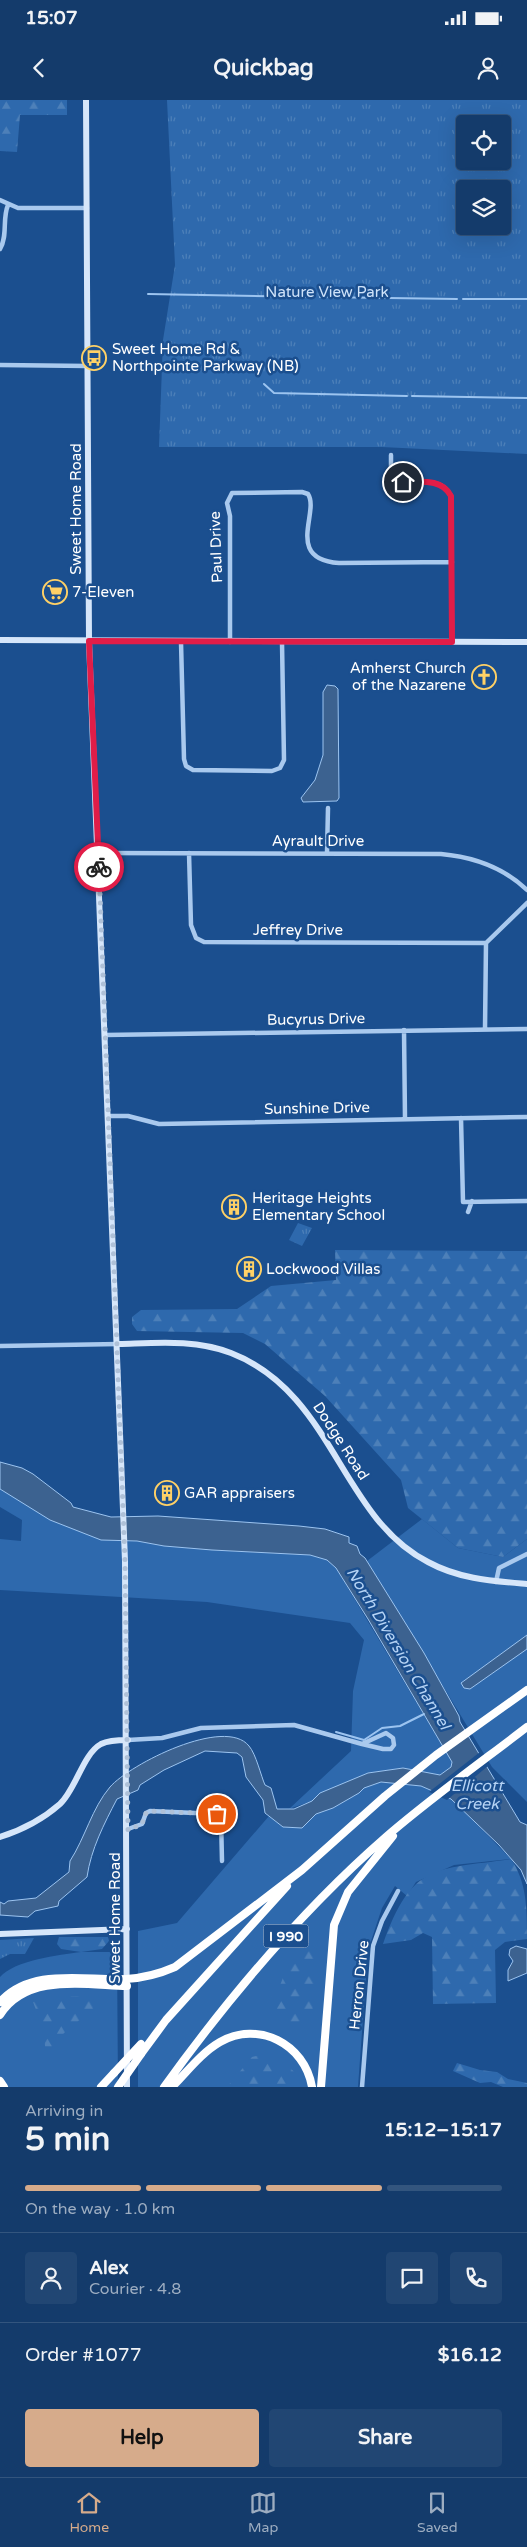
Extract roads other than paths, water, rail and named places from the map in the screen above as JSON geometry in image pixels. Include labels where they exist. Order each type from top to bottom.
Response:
[{"type":"highway","name":"I 990","points":[[118,2087],[166,2020],[302,1870],[370,1809],[436,1755],[527,1690]]},
{"type":"highway","name":"I 990","points":[[164,2087],[231,2000],[277,1946],[330,1890],[406,1821],[527,1727]]},
{"type":"highway","points":[[321,2087],[332,1943],[339,1909],[363,1871],[406,1821]]},
{"type":"highway","points":[[0,2015],[16,1997],[36,1987],[127,1983],[161,1973],[189,1958],[302,1870]]},
{"type":"highway","points":[[0,2002],[22,1986],[38,1980],[127,1983]]},
{"type":"highway","points":[[101,2087],[166,2020]]},
{"type":"highway","points":[[172,2087],[217,2044],[233,2036],[248,2034],[266,2036],[291,2049],[306,2066],[312,2087]]},
{"type":"highway","points":[[0,2081],[4,2087]]},
{"type":"main road","name":"Sweet Home Road","points":[[86,100],[89,641],[99,853],[125,1561],[128,1740],[127,2087]]},
{"type":"main road","points":[[0,640],[527,642]]},
{"type":"main road","name":"Dodge Road","points":[[118,1344],[179,1343],[210,1347],[245,1359],[285,1386],[303,1406],[376,1518],[398,1542],[412,1553],[442,1569],[465,1577],[527,1584]]},
{"type":"main road","points":[[0,1837],[40,1819],[61,1803],[72,1789],[90,1756],[101,1744],[128,1740]]},
{"type":"main road","points":[[0,1934],[127,1929]]},
{"type":"street","points":[[0,200],[18,208],[87,208]]},
{"type":"street","points":[[0,249],[4,243],[5,212],[8,205]]},
{"type":"street","points":[[0,365],[88,366]]},
{"type":"street","points":[[391,455],[391,470],[398,480],[435,483],[448,491],[452,500],[452,642]]},
{"type":"street","name":"Paul Drive","points":[[230,642],[230,516],[226,503],[229,496],[235,492],[302,492],[308,494],[311,500],[307,525],[308,544],[314,554],[325,561],[339,563],[452,562]]},
{"type":"street","points":[[181,642],[184,763],[194,770],[252,771],[276,770],[284,760],[282,642]]},
{"type":"street","points":[[328,808],[328,853]]},
{"type":"street","name":"Ayrault Drive","points":[[99,853],[441,854],[462,857],[497,868],[527,890]]},
{"type":"street","name":"Jeffrey Drive","points":[[189,853],[191,925],[196,938],[204,942],[486,944]]},
{"type":"street","points":[[485,1029],[486,944],[527,903]]},
{"type":"street","name":"Bucyrus Drive","points":[[106,1035],[527,1029]]},
{"type":"street","points":[[404,1030],[405,1119]]},
{"type":"street","name":"Sunshine Drive","points":[[109,1116],[128,1116],[159,1124],[527,1117]]},
{"type":"street","points":[[461,1118],[463,1202],[527,1201]]},
{"type":"street","points":[[468,1212],[472,1201]]},
{"type":"street","points":[[0,1346],[118,1344]]},
{"type":"street","points":[[496,1582],[499,1568],[527,1554]]},
{"type":"street","points":[[128,1740],[162,1738],[201,1728],[294,1725],[362,1744],[388,1750],[393,1747],[394,1741],[391,1735],[386,1733],[362,1744]]},
{"type":"street","points":[[128,1830],[142,1824],[146,1813],[150,1811],[217,1814],[221,1818],[222,1825],[222,1861]]},
{"type":"street","name":"Herron Drive","points":[[362,2087],[373,1946],[382,1921],[398,1890]]},
{"type":"water","points":[[327,685],[335,686],[338,689],[339,798],[337,801],[303,802],[301,798],[315,780],[323,755],[323,692]]},
{"type":"water","points":[[0,1462],[22,1468],[33,1474],[71,1503],[73,1507],[111,1517],[158,1516],[299,1526],[325,1529],[349,1537],[349,1543],[357,1546],[360,1554],[365,1558],[424,1653],[459,1716],[460,1722],[520,1822],[527,1825],[527,1884],[521,1870],[499,1845],[451,1799],[421,1786],[381,1782],[364,1788],[333,1808],[316,1814],[302,1828],[283,1827],[265,1813],[263,1800],[246,1777],[242,1757],[237,1753],[205,1751],[164,1770],[140,1785],[138,1790],[117,1799],[95,1847],[87,1877],[59,1901],[58,1906],[35,1911],[28,1917],[0,1915],[0,1902],[4,1904],[8,1901],[36,1898],[69,1872],[70,1861],[98,1804],[110,1787],[137,1767],[156,1756],[178,1747],[200,1740],[220,1737],[237,1738],[252,1750],[265,1785],[271,1788],[277,1809],[294,1809],[312,1801],[320,1793],[368,1773],[403,1768],[440,1775],[451,1767],[452,1762],[368,1619],[336,1568],[327,1560],[310,1555],[212,1550],[164,1546],[137,1541],[101,1540],[50,1520],[0,1489]]},
{"type":"water","points":[[527,1635],[527,1649],[470,1689],[464,1688],[461,1683]]},
{"type":"water","points":[[516,1946],[527,1949],[527,1973],[508,1981],[508,1970],[513,1961],[509,1955],[510,1949]]},
{"type":"waterway","points":[[148,294],[313,297]]},
{"type":"waterway","points":[[320,297],[457,299]]},
{"type":"waterway","points":[[463,299],[527,299]]},
{"type":"waterway","points":[[264,384],[274,393],[407,396]]},
{"type":"waterway","points":[[412,396],[527,398]]},
{"type":"waterway","name":"North Diversion Channel","points":[[336,1732],[364,1740],[382,1728],[400,1726],[424,1714]]},
{"type":"place","name":"Sweet Home Rd & Northpointe Parkway (NB)","points":[[94,358]]},
{"type":"place","name":"7-Eleven","points":[[55,592]]},
{"type":"place","name":"Amherst Church of the Nazarene","points":[[484,677]]},
{"type":"place","name":"Heritage Heights Elementary School","points":[[234,1207]]},
{"type":"place","name":"Lockwood Villas","points":[[249,1269]]},
{"type":"place","name":"GAR appraisers","points":[[167,1493]]},
{"type":"park label","name":"Nature View Park","points":[[327,292]]},
{"type":"water label","name":"Ellicott Creek","points":[[477,1794]]}]
